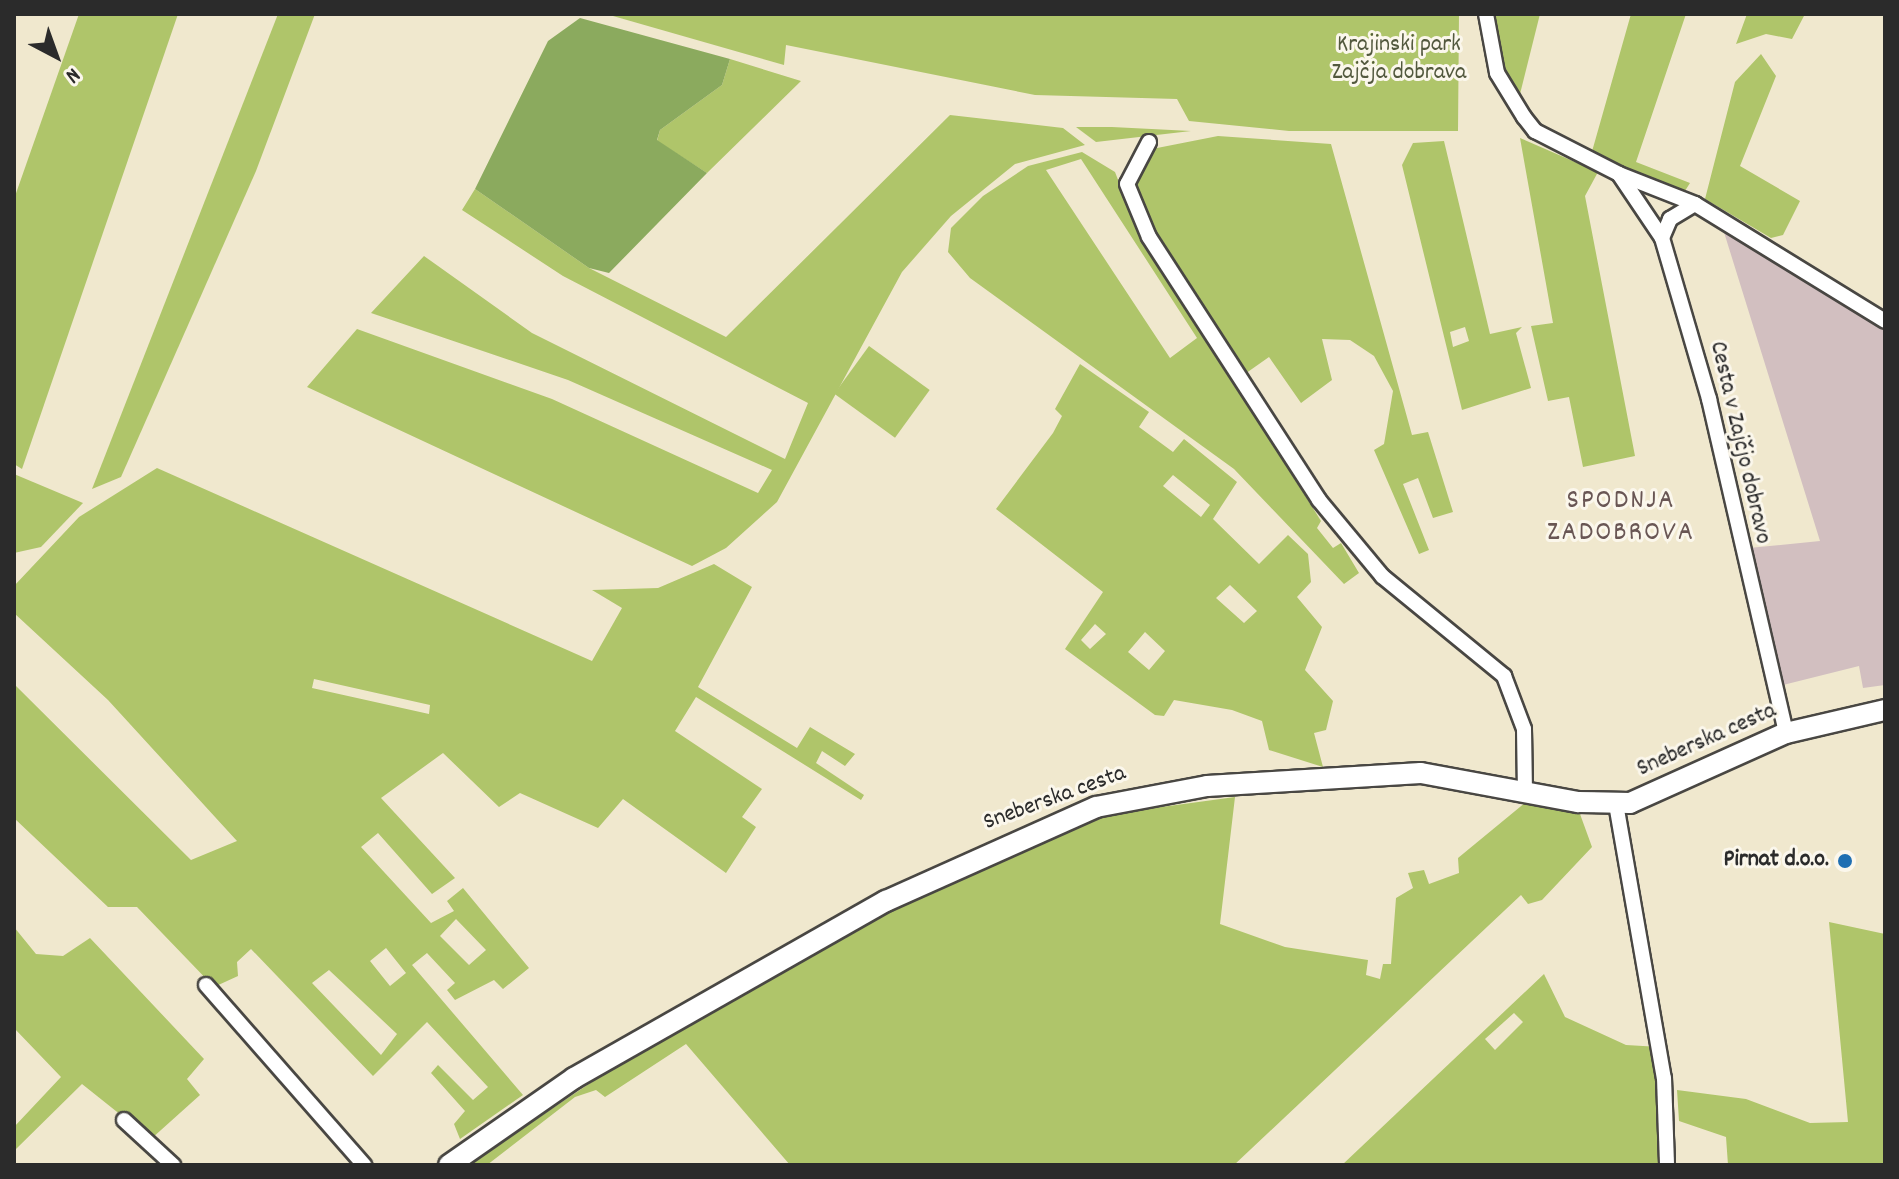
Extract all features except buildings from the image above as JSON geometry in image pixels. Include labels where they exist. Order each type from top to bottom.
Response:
[{"type":"street","name":"Cesta v Zajčjo dobravo","points":[[1486,14],[1497,73],[1535,131],[1619,174],[1695,204],[1885,321]]},
{"type":"street","points":[[1149,142],[1127,184],[1149,237],[1319,500],[1382,576],[1504,676],[1524,729],[1525,790]]},
{"type":"street","name":"Cesta v Zajčjo dobravo","points":[[1619,174],[1662,238],[1709,399],[1786,733]]},
{"type":"street","points":[[1662,238],[1670,219],[1695,204]]},
{"type":"street","name":"Sneberska cesta","points":[[449,1165],[574,1078],[886,901],[1085,811],[1192,788],[1394,774],[1448,774],[1616,804],[1675,788],[1786,733],[1885,710]]},
{"type":"street","points":[[1616,804],[1664,1078],[1667,1165]]},
{"type":"street","points":[[206,985],[364,1165]]},
{"type":"street","points":[[124,1120],[173,1165]]},
{"type":"shaded area","points":[[1723,229],[1885,328],[1885,685],[1863,688],[1859,666],[1783,685],[1749,548],[1820,541]]},
{"type":"green space","points":[[79,14],[178,14],[22,469],[14,464],[14,199]]},
{"type":"green space","points":[[278,14],[315,14],[256,171],[121,477],[92,489]]},
{"type":"green space","name":"Krajinski park Zajčja dobrava","points":[[606,14],[1459,14],[1458,131],[1289,131],[1189,121],[1177,99],[1035,95],[786,45],[784,65]]},
{"type":"green space","points":[[1491,14],[1540,14],[1518,102],[1495,41]]},
{"type":"green space","points":[[1631,14],[1686,14],[1636,162],[1690,183],[1683,194],[1591,155]]},
{"type":"green space","points":[[1747,14],[1805,14],[1792,39],[1766,34],[1736,44]]},
{"type":"green space","points":[[580,18],[730,59],[722,85],[660,130],[657,140],[707,173],[609,273],[589,268],[475,189],[548,41]]},
{"type":"green space","points":[[1761,54],[1776,76],[1740,166],[1800,201],[1783,235],[1771,238],[1705,199],[1735,82]]},
{"type":"green space","points":[[730,59],[801,81],[707,173],[657,141],[660,130],[722,85]]},
{"type":"green space","points":[[950,115],[1063,128],[1085,145],[1015,164],[951,216],[902,272],[777,502],[726,548],[692,566],[307,387],[357,329],[552,399],[758,493],[772,470],[568,380],[371,313],[424,256],[532,333],[785,459],[808,403],[563,276],[462,210],[475,189],[589,268],[726,337]]},
{"type":"green space","points":[[1076,127],[1112,127],[1191,131],[1096,142]]},
{"type":"green space","points":[[1218,136],[1331,144],[1412,435],[1428,432],[1453,512],[1433,518],[1418,478],[1403,484],[1429,550],[1419,554],[1374,450],[1384,444],[1393,391],[1374,356],[1350,340],[1322,339],[1332,380],[1301,403],[1269,357],[1242,376],[1153,236],[1133,185],[1152,149]]},
{"type":"green space","points":[[1520,138],[1598,172],[1585,196],[1635,456],[1583,467],[1569,397],[1548,401],[1531,326],[1553,323]]},
{"type":"green space","points":[[1444,141],[1490,334],[1522,327],[1516,333],[1531,388],[1462,410],[1402,165],[1413,143]],"holes":[[[1465,327],[1469,341],[1453,347],[1450,332]]]},
{"type":"green space","points":[[1082,152],[1115,172],[1134,221],[1321,521],[1317,528],[1333,548],[1341,543],[1359,573],[1344,584],[1234,469],[970,278],[948,252],[951,228],[983,196],[1028,166]],"holes":[[[1081,159],[1197,338],[1170,358],[1046,170]]]},
{"type":"green space","points":[[869,346],[930,390],[895,438],[834,394]]},
{"type":"green space","points":[[1080,364],[1149,412],[1139,427],[1173,452],[1184,439],[1237,482],[1213,519],[1259,564],[1288,535],[1308,554],[1311,582],[1297,597],[1322,627],[1305,670],[1333,701],[1326,730],[1314,733],[1323,767],[1269,750],[1262,721],[1232,710],[1174,700],[1164,716],[1155,715],[1065,649],[1103,592],[996,509],[1053,433],[1062,416],[1055,409]],"holes":[[[1173,475],[1210,505],[1201,517],[1163,486]],[[1230,585],[1257,611],[1244,623],[1216,598]],[[1095,624],[1106,634],[1090,649],[1081,640]],[[1145,632],[1165,651],[1149,670],[1128,652]]]},
{"type":"green space","points":[[157,468],[592,661],[622,608],[592,590],[658,588],[714,564],[752,587],[698,687],[797,748],[810,727],[855,754],[845,766],[822,751],[816,763],[864,795],[861,800],[696,697],[675,731],[762,789],[742,817],[756,827],[726,873],[623,799],[598,828],[520,793],[499,807],[443,753],[381,798],[455,878],[432,894],[378,833],[361,847],[431,923],[454,911],[447,901],[463,888],[529,968],[503,989],[494,980],[455,1000],[447,990],[455,983],[427,953],[412,965],[523,1095],[460,1139],[454,1124],[465,1111],[431,1073],[438,1065],[473,1100],[488,1087],[427,1022],[373,1076],[251,949],[237,962],[238,976],[214,987],[137,907],[108,907],[14,818],[14,684],[191,860],[237,841],[108,700],[14,613],[14,586],[79,517]],"holes":[[[314,679],[430,705],[429,714],[312,688]],[[456,919],[486,950],[469,965],[440,936]],[[386,948],[406,973],[390,986],[370,961]],[[329,970],[397,1034],[381,1055],[312,983]]]},
{"type":"green space","points":[[14,474],[83,503],[41,547],[14,553]]},
{"type":"green space","points":[[1235,797],[1220,924],[1285,947],[1368,960],[1366,975],[1380,979],[1383,964],[1391,964],[1396,898],[1413,888],[1408,873],[1424,870],[1429,884],[1459,873],[1458,858],[1526,802],[1580,814],[1592,847],[1542,900],[1528,904],[1521,895],[1234,1165],[790,1165],[686,1044],[605,1097],[596,1090],[575,1097],[487,1165],[468,1165],[635,1053],[975,865],[1103,815]]},
{"type":"green space","points":[[1829,922],[1885,934],[1885,1165],[1728,1165],[1726,1137],[1679,1121],[1677,1090],[1746,1099],[1810,1123],[1848,1122]]},
{"type":"green space","points":[[14,927],[36,954],[63,956],[90,938],[204,1059],[187,1079],[200,1095],[151,1139],[82,1084],[14,1151],[14,1127],[61,1077],[14,1028]]},
{"type":"green space","points":[[1544,974],[1565,1017],[1626,1045],[1660,1047],[1670,1165],[1342,1165]],"holes":[[[1514,1013],[1523,1022],[1495,1050],[1485,1039]]]},
{"type":"place","name":"Pirnat d.o.o.","points":[[1845,861]]},
{"type":"district","name":"SPODNJA ZADOBROVA","points":[[1621,518]]}]
